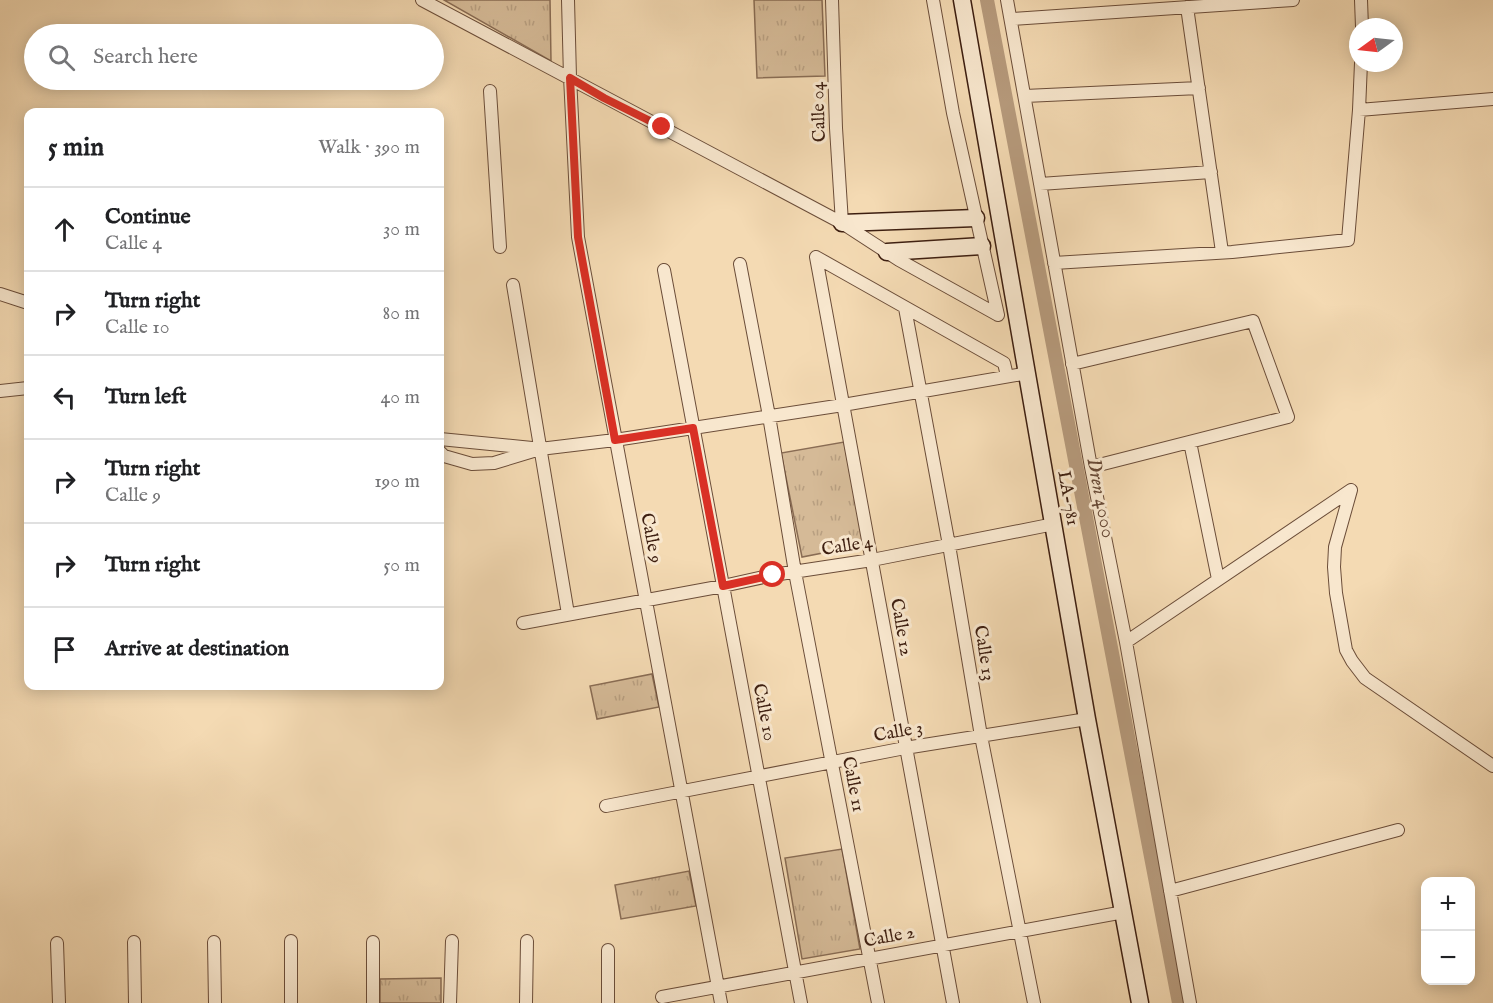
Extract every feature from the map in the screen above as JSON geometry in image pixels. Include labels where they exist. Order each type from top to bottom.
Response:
[{"type":"street","points":[[422,0],[604,98],[714,153],[842,223],[887,252],[998,315],[953,113],[933,0]]},
{"type":"street","name":"Calle 9","points":[[568,0],[578,237],[721,1003]]},
{"type":"street","name":"Calle 04","points":[[832,0],[842,223]]},
{"type":"street","name":"LA-781","points":[[962,0],[1087,719],[1140,1003]]},
{"type":"street","points":[[1007,0],[1091,467],[1126,642],[1190,1003]]},
{"type":"street","points":[[1011,19],[1293,0]]},
{"type":"street","points":[[1361,0],[1362,18]]},
{"type":"street","points":[[1187,7],[1222,252]]},
{"type":"street","points":[[1054,263],[1222,252],[1348,240],[1361,72]]},
{"type":"street","points":[[1024,96],[1199,88]]},
{"type":"street","points":[[490,91],[500,247]]},
{"type":"street","points":[[1359,110],[1493,99]]},
{"type":"street","points":[[1040,184],[1210,172]]},
{"type":"street","points":[[842,223],[976,218]]},
{"type":"street","points":[[887,252],[982,246]]},
{"type":"street","name":"Calle 12","points":[[904,308],[816,257],[940,945],[953,1003]]},
{"type":"street","name":"Calle 11","points":[[740,264],[795,572],[878,1003]]},
{"type":"street","name":"Calle 10","points":[[664,270],[801,1003]]},
{"type":"street","points":[[513,285],[568,614]]},
{"type":"street","points":[[0,294],[24,302]]},
{"type":"street","points":[[904,308],[1004,363],[1007,376]]},
{"type":"street","name":"Calle 13","points":[[904,308],[949,545],[981,736],[1034,1003]]},
{"type":"street","points":[[1072,364],[1253,321],[1288,417],[1091,467]]},
{"type":"street","points":[[444,456],[472,464],[494,463],[540,449],[615,440],[843,405],[1028,373]]},
{"type":"street","points":[[0,391],[24,388]]},
{"type":"street","points":[[444,439],[540,449]]},
{"type":"street","points":[[1190,442],[1218,579]]},
{"type":"street","points":[[1126,642],[1350,490],[1335,547],[1334,567],[1342,637],[1352,661],[1365,678],[1493,766]]},
{"type":"street","name":"Calle 4","points":[[523,623],[645,599],[872,560],[1054,524]]},
{"type":"street","name":"Calle 3","points":[[606,806],[905,748],[1087,719]]},
{"type":"street","points":[[1170,891],[1398,830]]},
{"type":"street","name":"Calle 2","points":[[662,998],[1124,912]]},
{"type":"street","points":[[291,941],[291,1003]]},
{"type":"street","points":[[450,1003],[452,941]]},
{"type":"street","points":[[526,941],[526,1003]]},
{"type":"street","points":[[135,942],[135,1003]]},
{"type":"street","points":[[214,942],[215,1003]]},
{"type":"street","points":[[373,942],[373,1003]]},
{"type":"street","points":[[57,943],[58,1003]]},
{"type":"street","points":[[608,950],[608,1003]]},
{"type":"green space","points":[[444,0],[550,0],[551,61]]},
{"type":"green space","points":[[754,0],[822,0],[825,76],[757,78]]},
{"type":"green space","points":[[844,442],[864,545],[802,557],[781,453]]},
{"type":"green space","points":[[652,674],[659,707],[597,719],[590,686]]},
{"type":"green space","points":[[842,849],[860,949],[802,959],[785,858]]},
{"type":"green space","points":[[689,871],[696,906],[621,919],[615,885]]},
{"type":"green space","points":[[441,978],[441,1003],[380,1003],[380,979]]},
{"type":"waterway","name":"Dren 4000","points":[[987,0],[1179,1003]]},
{"type":"route","points":[[662,127],[570,78],[578,237],[615,440],[693,428],[723,586],[773,575]]}]
